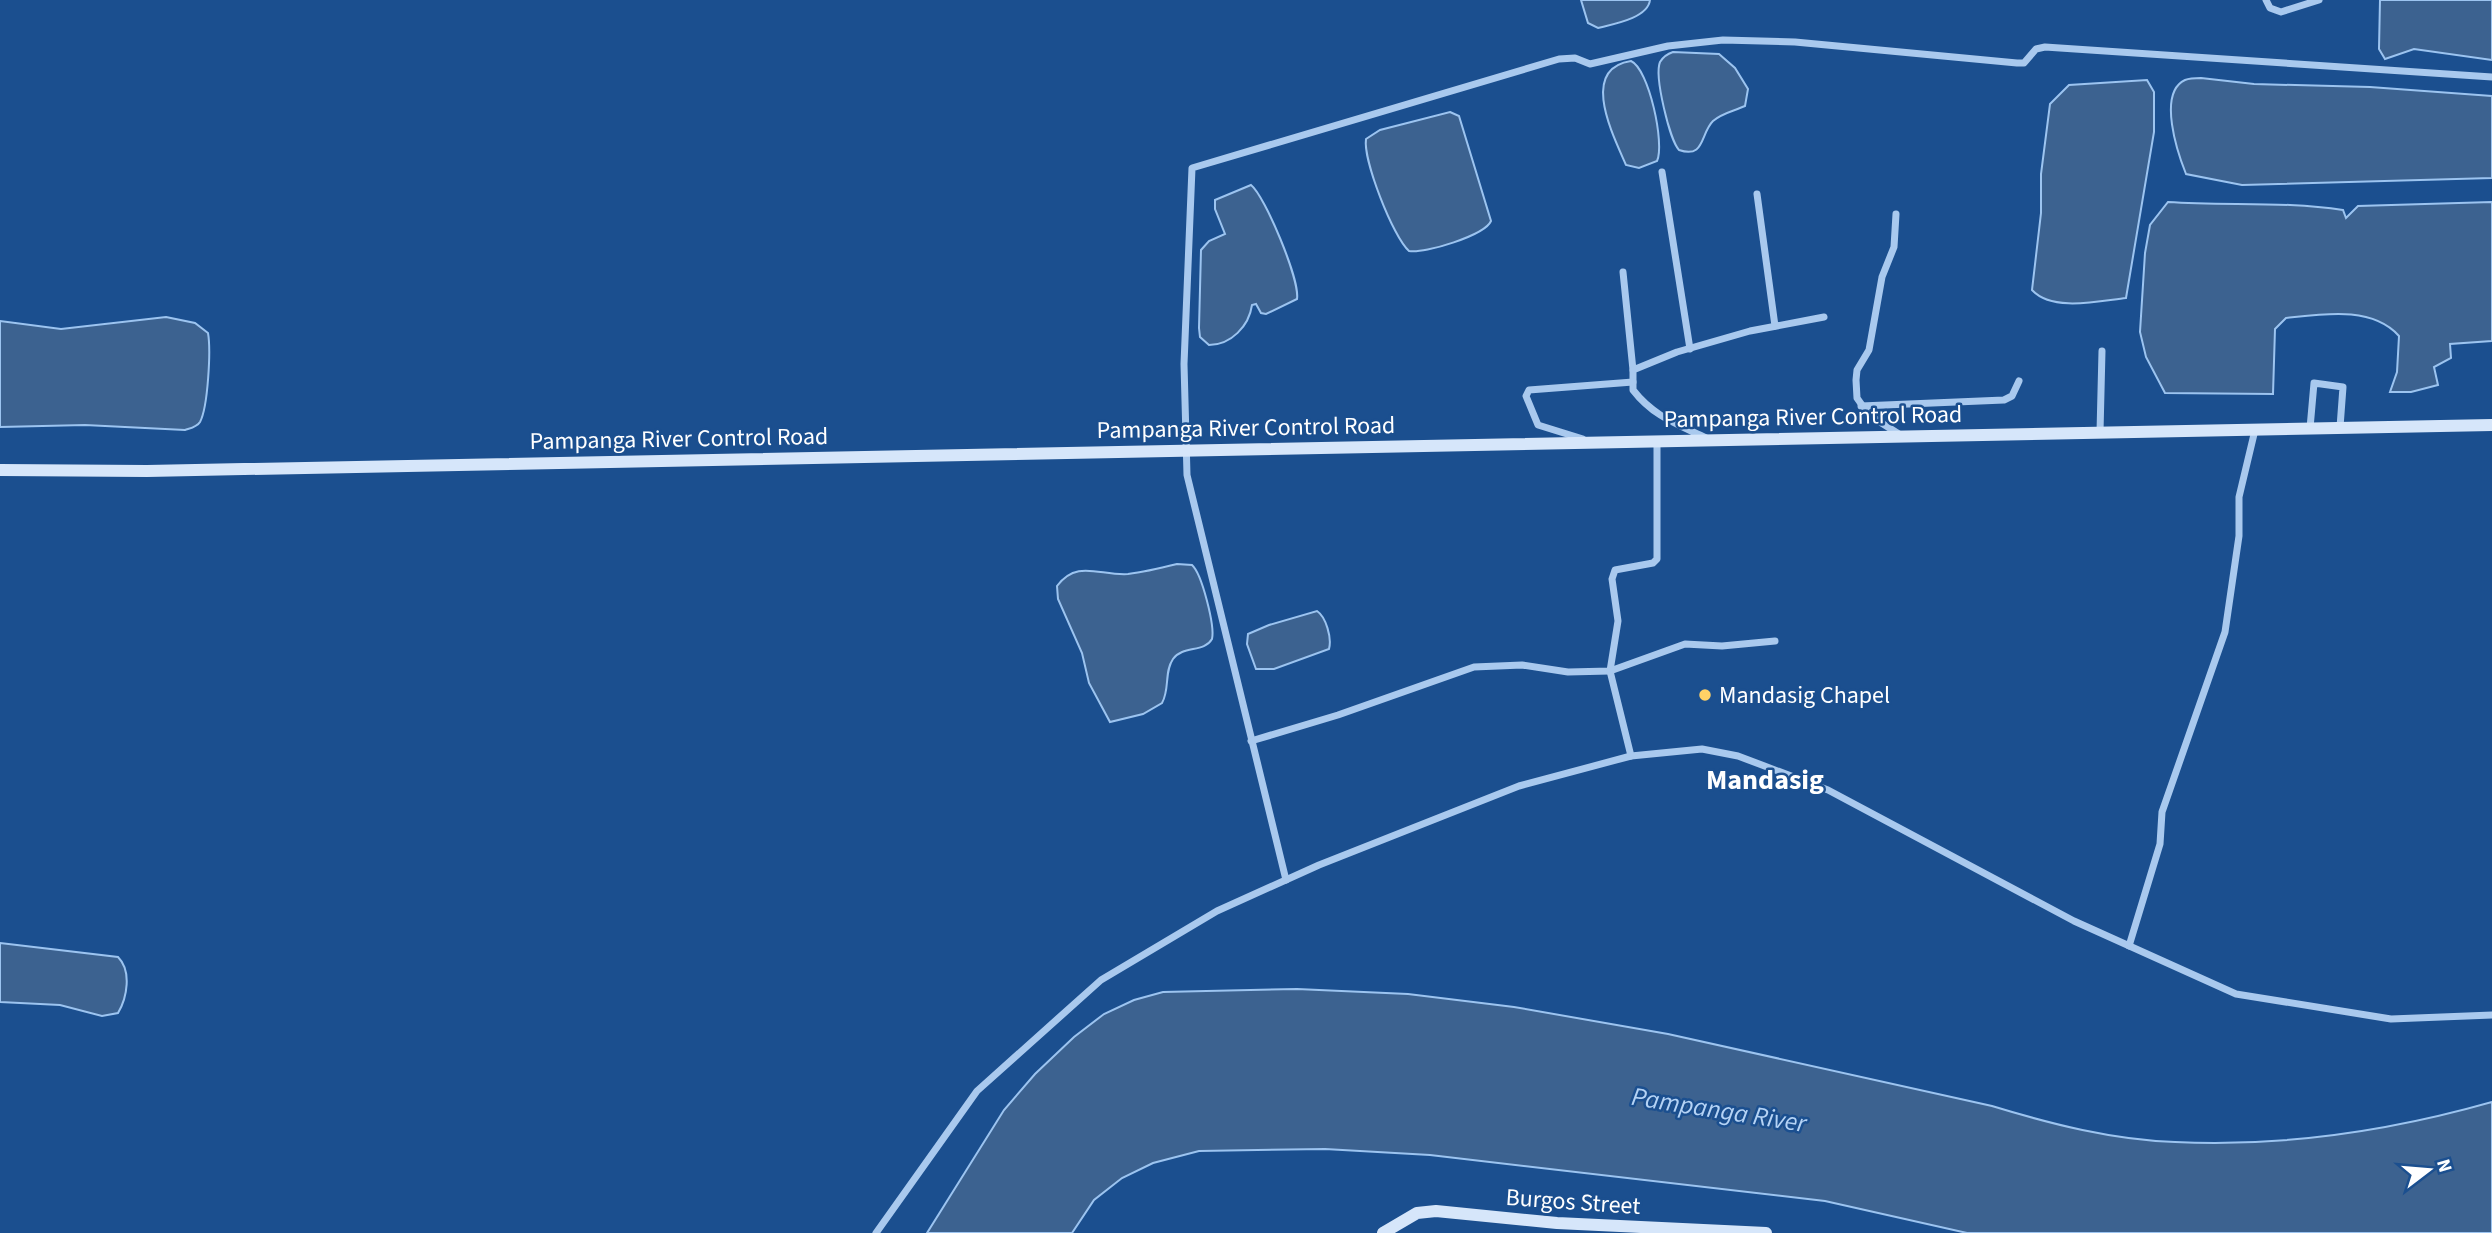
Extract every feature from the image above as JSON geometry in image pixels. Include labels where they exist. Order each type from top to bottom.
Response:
[{"type":"main road","name":"Pampanga River Control Road","points":[[0,470],[147,471],[2492,425]]},
{"type":"main road","name":"Burgos Street","points":[[1383,1233],[1417,1213],[1436,1211],[1526,1221],[1682,1231],[1766,1233]]},
{"type":"street","points":[[2266,0],[2270,8],[2281,12],[2319,0]]},
{"type":"street","points":[[1286,880],[1191,496],[1184,364],[1192,167],[1559,59],[1575,58],[1590,64],[1668,46],[1723,40],[1795,42],[2017,63],[2024,63],[2036,49],[2045,47],[2492,77]]},
{"type":"street","points":[[1662,172],[1690,349]]},
{"type":"street","points":[[1757,194],[1774,326]]},
{"type":"street","points":[[1896,214],[1894,247],[1882,277],[1870,350],[1857,370],[1857,398],[1874,419],[1903,437]]},
{"type":"street","points":[[1623,272],[1633,390],[1648,408],[1673,424],[1710,440]]},
{"type":"street","points":[[1633,370],[1690,349],[1774,326],[1824,317]]},
{"type":"street","points":[[2100,432],[2102,351]]},
{"type":"street","points":[[1861,405],[2004,400],[2012,396],[2020,381]]},
{"type":"street","points":[[1594,442],[1538,425],[1527,404],[1526,396],[1529,390],[1633,382]]},
{"type":"street","points":[[2310,428],[2314,383],[2343,387],[2340,427]]},
{"type":"street","points":[[2129,946],[2160,844],[2162,812],[2225,632],[2239,536],[2239,497],[2255,429]]},
{"type":"street","points":[[1631,756],[1610,671],[1618,621],[1612,579],[1615,570],[1653,563],[1657,559],[1657,442]]},
{"type":"street","points":[[1251,741],[1338,715],[1474,667],[1522,666],[1568,671],[1610,671],[1685,644],[1722,646],[1775,640]]},
{"type":"street","points":[[876,1233],[977,1091],[1101,980],[1217,911],[1286,880],[1519,786],[1631,756],[1702,749],[1738,756],[1828,790],[2074,921],[2236,994],[2391,1019],[2492,1015]]},
{"type":"water","points":[[1581,0],[1650,0],[1648,6],[1637,16],[1598,28],[1588,23]]},
{"type":"water","points":[[2380,0],[2492,0],[2492,60],[2414,49],[2385,59],[2379,49]]},
{"type":"water","points":[[1673,52],[1719,54],[1735,68],[1748,89],[1745,106],[1713,121],[1701,144],[1693,151],[1679,150],[1671,134],[1664,108],[1659,80],[1660,62]]},
{"type":"water","points":[[1631,61],[1644,78],[1654,108],[1659,139],[1657,161],[1639,168],[1626,165],[1604,105],[1606,76],[1615,67]]},
{"type":"water","points":[[2201,78],[2254,84],[2370,87],[2492,96],[2492,178],[2242,185],[2186,174],[2172,124],[2172,97],[2177,87],[2185,80]]},
{"type":"water","points":[[2147,80],[2154,92],[2154,132],[2126,298],[2090,303],[2063,303],[2041,297],[2032,290],[2041,213],[2041,174],[2050,104],[2069,85]]},
{"type":"water","points":[[1450,112],[1459,116],[1491,221],[1478,232],[1454,242],[1428,250],[1409,251],[1395,231],[1380,198],[1369,163],[1366,139],[1380,130]]},
{"type":"water","points":[[1251,185],[1265,205],[1280,239],[1293,275],[1297,299],[1266,314],[1261,313],[1256,304],[1252,305],[1247,320],[1238,333],[1225,342],[1209,345],[1200,337],[1199,328],[1201,250],[1209,241],[1225,234],[1215,209],[1215,200]]},
{"type":"water","points":[[2168,202],[2321,207],[2343,210],[2346,218],[2358,206],[2492,202],[2492,341],[2450,344],[2451,358],[2434,367],[2438,385],[2411,392],[2390,392],[2397,372],[2399,336],[2388,326],[2375,320],[2347,314],[2286,318],[2275,329],[2273,394],[2165,393],[2146,357],[2140,332],[2145,253],[2150,225]]},
{"type":"water","points":[[166,317],[195,323],[208,333],[207,392],[203,415],[194,427],[185,430],[85,425],[0,427],[0,321],[61,329]]},
{"type":"water","points":[[1177,564],[1192,565],[1196,570],[1210,612],[1212,639],[1204,646],[1182,652],[1173,659],[1162,703],[1143,714],[1110,722],[1089,683],[1082,653],[1058,599],[1057,586],[1073,573],[1081,571],[1128,574]]},
{"type":"water","points":[[1317,611],[1328,628],[1329,649],[1274,669],[1256,669],[1247,644],[1248,634]]},
{"type":"water","points":[[0,943],[118,957],[125,970],[127,985],[118,1013],[102,1016],[60,1005],[0,1002]]},
{"type":"water","name":"Pampanga River","points":[[1297,989],[1408,994],[1514,1007],[1668,1034],[1992,1106],[2082,1130],[2152,1141],[2255,1142],[2335,1135],[2414,1121],[2492,1102],[2492,1233],[1967,1233],[1825,1201],[1430,1155],[1325,1149],[1199,1151],[1153,1163],[1122,1178],[1094,1200],[1072,1233],[927,1233],[1004,1110],[1035,1074],[1074,1037],[1104,1014],[1134,1000],[1163,992]]},
{"type":"place","name":"Mandasig Chapel","points":[[1705,695]]},
{"type":"district","name":"Mandasig","points":[[1765,780]]}]
